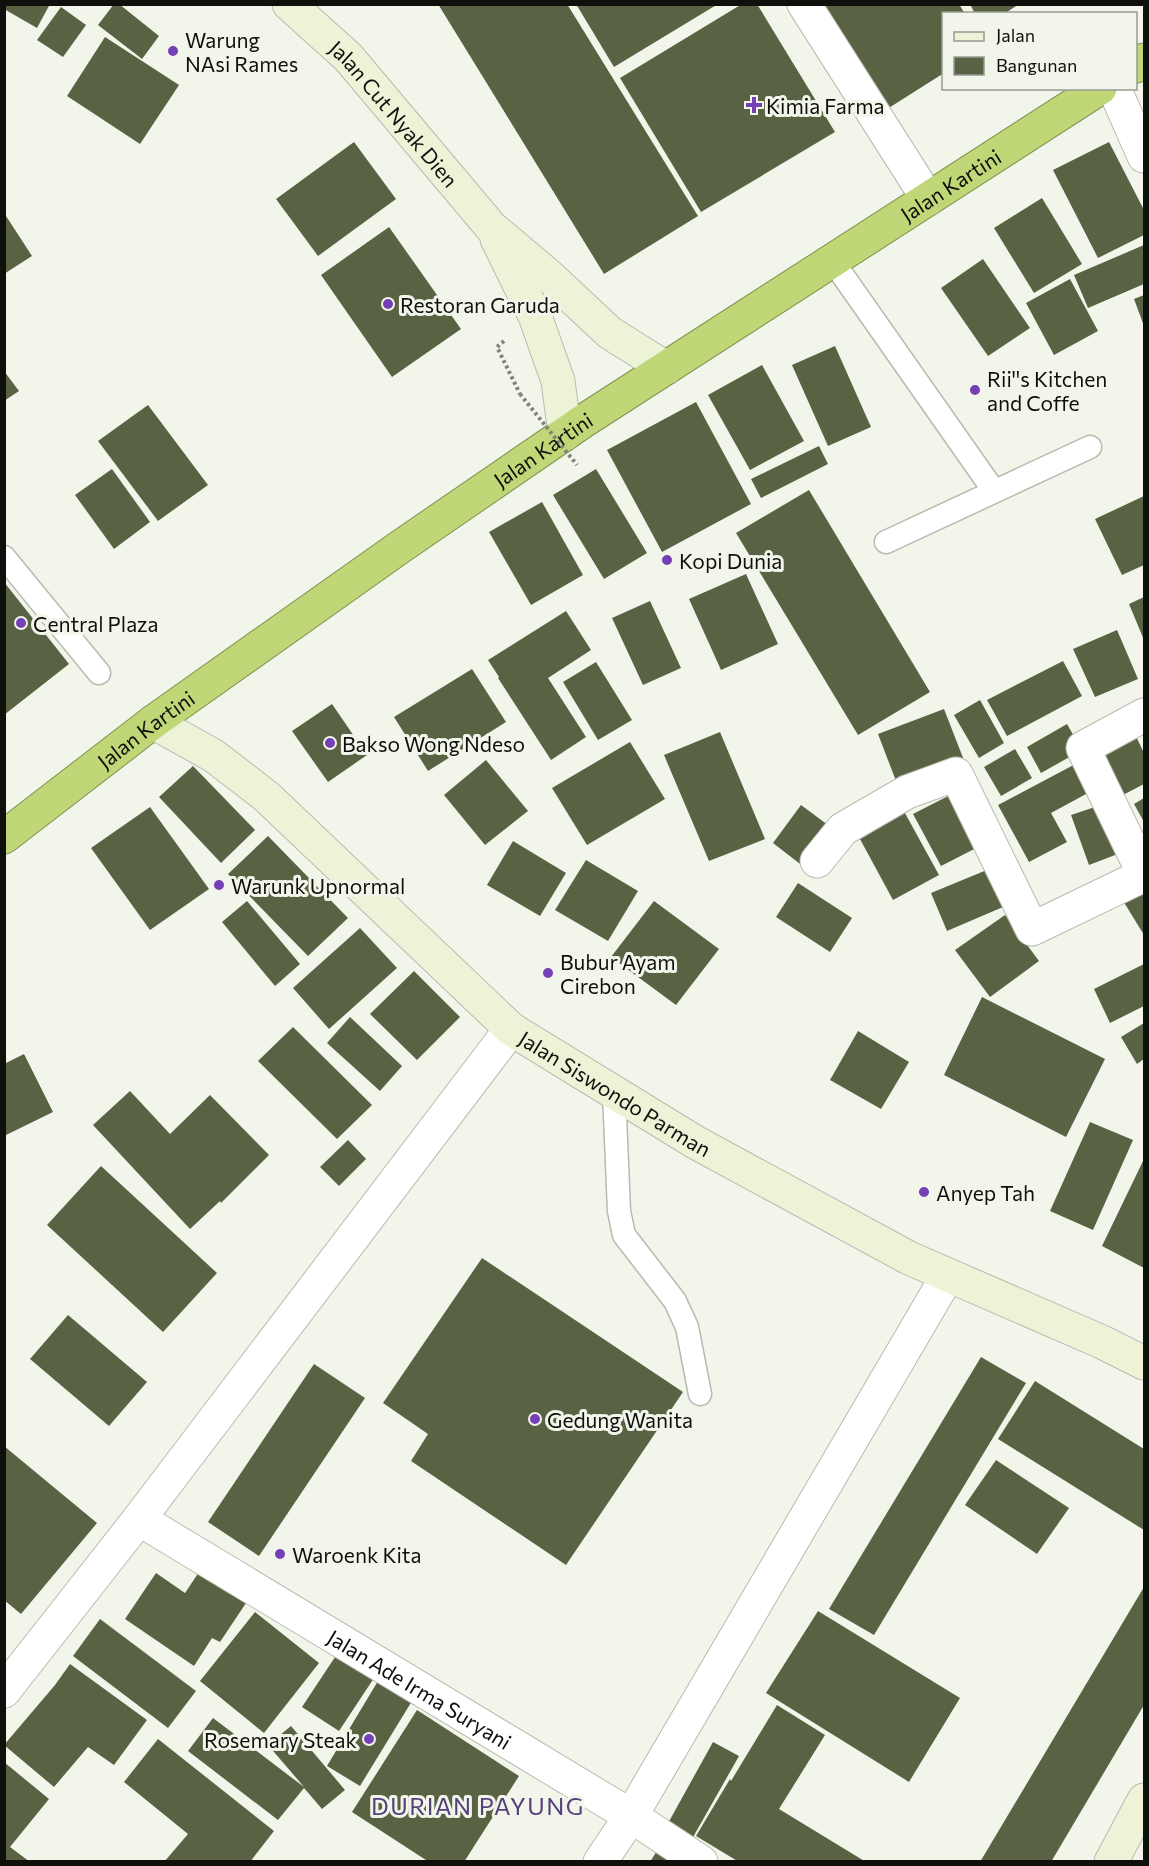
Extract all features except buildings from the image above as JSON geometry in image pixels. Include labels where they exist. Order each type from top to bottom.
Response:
[{"type":"highway","name":"Jalan Kartini","points":[[4,837],[153,722],[400,547],[565,434],[1097,90]]},
{"type":"street","name":"Jalan Cut Nyak Dien","points":[[289,4],[348,57],[491,227],[549,276],[610,333],[666,368]]},
{"type":"street","points":[[804,4],[928,199]]},
{"type":"street","points":[[1115,90],[1144,156]]},
{"type":"street","name":"Jalan Cut Nyak Dien","points":[[491,227],[535,316],[558,381],[565,434]]},
{"type":"street","points":[[817,861],[843,829],[907,792],[956,774],[1032,929],[1144,874],[1083,748],[1144,715]]},
{"type":"street","name":"Jalan Siswondo Parman","points":[[153,722],[214,756],[267,797],[511,1029],[695,1142],[909,1258],[1102,1342],[1144,1363]]},
{"type":"street","points":[[4,1691],[139,1519],[511,1029]]},
{"type":"street","points":[[600,1862],[631,1816],[948,1275]]},
{"type":"street","name":"Jalan Ade Irma Suryani","points":[[139,1519],[631,1816],[701,1862]]},
{"type":"street","points":[[1111,1862],[1144,1800]]},
{"type":"lane","points":[[832,260],[994,491]]},
{"type":"lane","points":[[886,542],[1090,447]]},
{"type":"lane","points":[[4,557],[99,673]]},
{"type":"lane","points":[[614,1092],[619,1211],[624,1234],[675,1301],[687,1327],[700,1394]]},
{"type":"path","points":[[497,347],[520,394],[577,465]]},
{"type":"place","name":"Warung NAsi Rames","points":[[173,51]]},
{"type":"place","name":"Kimia Farma","points":[[754,105]]},
{"type":"place","name":"Restoran Garuda","points":[[388,304]]},
{"type":"place","name":"Rii''s Kitchen and Coffe","points":[[975,390]]},
{"type":"place","name":"Kopi Dunia","points":[[667,560]]},
{"type":"place","name":"Central Plaza","points":[[21,623]]},
{"type":"place","name":"Bakso Wong Ndeso","points":[[330,743]]},
{"type":"place","name":"Warunk Upnormal","points":[[219,885]]},
{"type":"place","name":"Bubur Ayam Cirebon","points":[[548,973]]},
{"type":"place","name":"Anyep Tah","points":[[924,1192]]},
{"type":"place","name":"Gedung Wanita","points":[[535,1419]]},
{"type":"place","name":"Waroenk Kita","points":[[280,1554]]},
{"type":"place","name":"Rosemary Steak","points":[[369,1739]]},
{"type":"district","name":"DURIAN PAYUNG","points":[[478,1805]]}]
